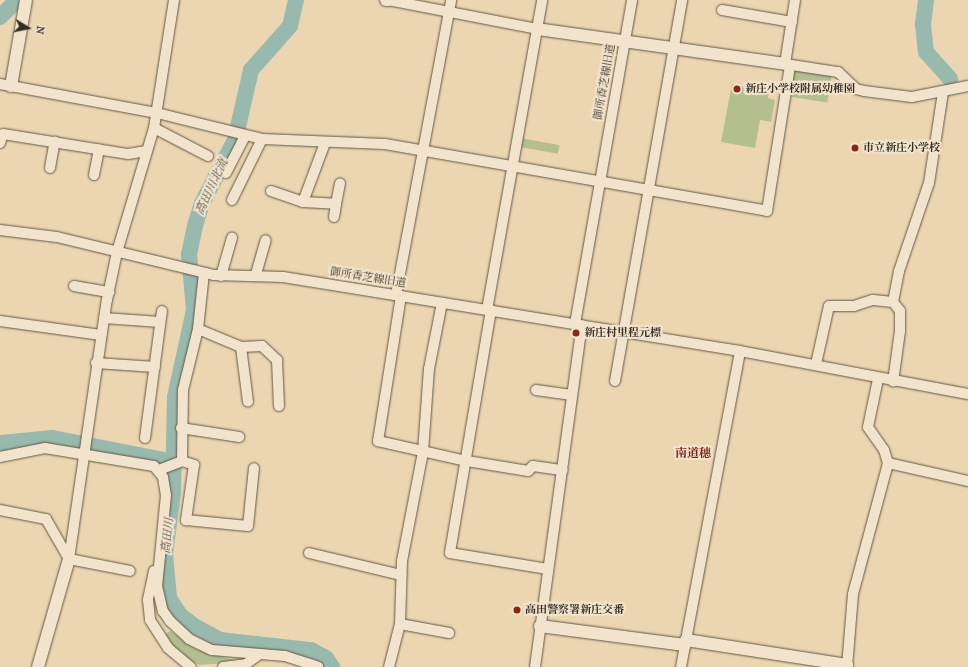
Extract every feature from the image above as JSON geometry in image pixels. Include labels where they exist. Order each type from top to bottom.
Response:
[{"type":"street","points":[[26,0],[5,85],[157,113],[234,134],[262,139],[325,143],[373,143],[600,181],[766,211],[788,65],[795,0]]},
{"type":"street","points":[[38,667],[69,560],[96,363],[104,318],[117,252],[154,128],[174,0]]},
{"type":"street","points":[[387,0],[624,44],[674,51],[700,50],[838,72],[856,89],[864,91],[922,98],[968,86]]},
{"type":"street","points":[[451,0],[398,296],[378,441],[467,462],[528,471],[533,466],[563,470]]},
{"type":"street","points":[[542,0],[512,167],[467,462],[450,553],[548,569]]},
{"type":"street","name":"御所香芝線旧道","points":[[0,230],[57,237],[186,270],[221,276],[256,274],[578,325],[600,181],[632,0]]},
{"type":"street","points":[[615,381],[682,0]]},
{"type":"street","points":[[722,10],[792,22]]},
{"type":"street","points":[[893,302],[899,271],[929,183],[943,93]]},
{"type":"street","points":[[154,128],[208,156]]},
{"type":"street","points":[[0,143],[3,134],[55,141],[128,154],[147,151]]},
{"type":"street","points":[[226,173],[245,136]]},
{"type":"street","points":[[232,200],[262,139]]},
{"type":"street","points":[[50,168],[55,141]]},
{"type":"street","points":[[303,202],[325,143]]},
{"type":"street","points":[[94,175],[99,149]]},
{"type":"street","points":[[334,217],[340,183]]},
{"type":"street","points":[[271,192],[303,202],[336,204]]},
{"type":"street","points":[[221,276],[232,238]]},
{"type":"street","points":[[256,274],[266,240]]},
{"type":"street","points":[[181,463],[183,390],[198,329],[204,273]]},
{"type":"street","points":[[74,286],[109,292]]},
{"type":"street","points":[[816,364],[829,306],[854,306],[873,300],[893,302],[900,311],[900,331],[893,382]]},
{"type":"street","points":[[389,667],[400,624],[401,575],[423,452],[429,369],[442,303]]},
{"type":"street","points":[[145,438],[162,311]]},
{"type":"street","points":[[104,318],[160,322]]},
{"type":"street","points":[[0,321],[101,335]]},
{"type":"street","points":[[535,667],[563,470],[572,396],[578,325],[816,364],[893,382],[968,394]]},
{"type":"street","points":[[198,329],[241,347],[262,346],[277,360],[279,406]]},
{"type":"street","points":[[241,347],[248,402]]},
{"type":"street","points":[[681,667],[740,351]]},
{"type":"street","points":[[96,363],[155,368]]},
{"type":"street","points":[[540,626],[686,642],[847,666],[853,594],[888,463],[884,450],[868,427],[878,379]]},
{"type":"street","points":[[536,390],[572,396]]},
{"type":"street","points":[[181,428],[239,437]]},
{"type":"street","points":[[0,457],[45,448],[148,464],[162,469],[181,463],[194,465],[186,520],[248,526],[254,468]]},
{"type":"street","points":[[888,463],[968,481]]},
{"type":"street","points":[[162,469],[166,495],[157,557],[148,588],[150,620],[168,648],[191,667]]},
{"type":"street","points":[[0,510],[46,519],[69,560],[130,572]]},
{"type":"street","points":[[309,553],[401,575]]},
{"type":"street","points":[[157,557],[160,599],[163,611],[179,631],[212,650],[298,658],[318,667]]},
{"type":"street","points":[[400,624],[449,633]]},
{"type":"street","points":[[223,667],[246,664],[260,654]]},
{"type":"green space","points":[[794,70],[832,76],[827,103],[790,97]]},
{"type":"green space","points":[[732,84],[769,91],[768,98],[775,100],[771,122],[760,120],[755,148],[721,142]]},
{"type":"green space","points":[[520,138],[559,145],[558,154],[518,147]]},
{"type":"green space","points":[[170,631],[196,649],[241,662],[200,665],[185,659],[162,636]]},
{"type":"waterway","name":"高田川","points":[[0,17],[17,0]]},
{"type":"waterway","name":"高田川北流","points":[[296,0],[290,26],[251,70],[235,140],[202,203],[195,226],[189,254],[194,310],[175,397],[173,493],[165,554],[169,598],[180,615],[194,626],[220,640],[311,650],[326,658],[332,667]]},
{"type":"waterway","points":[[926,0],[923,24],[926,52],[950,79]]},
{"type":"waterway","name":"高田川","points":[[0,443],[53,438],[173,462]]},
{"type":"place","name":"新庄小学校附属幼稚園","points":[[737,89]]},
{"type":"place","name":"市立新庄小学校","points":[[855,148]]},
{"type":"place","name":"新庄村里程元標","points":[[576,333]]},
{"type":"place","name":"高田警察署新庄交番","points":[[517,610]]},
{"type":"district","name":"南道穗","points":[[693,454]]}]
